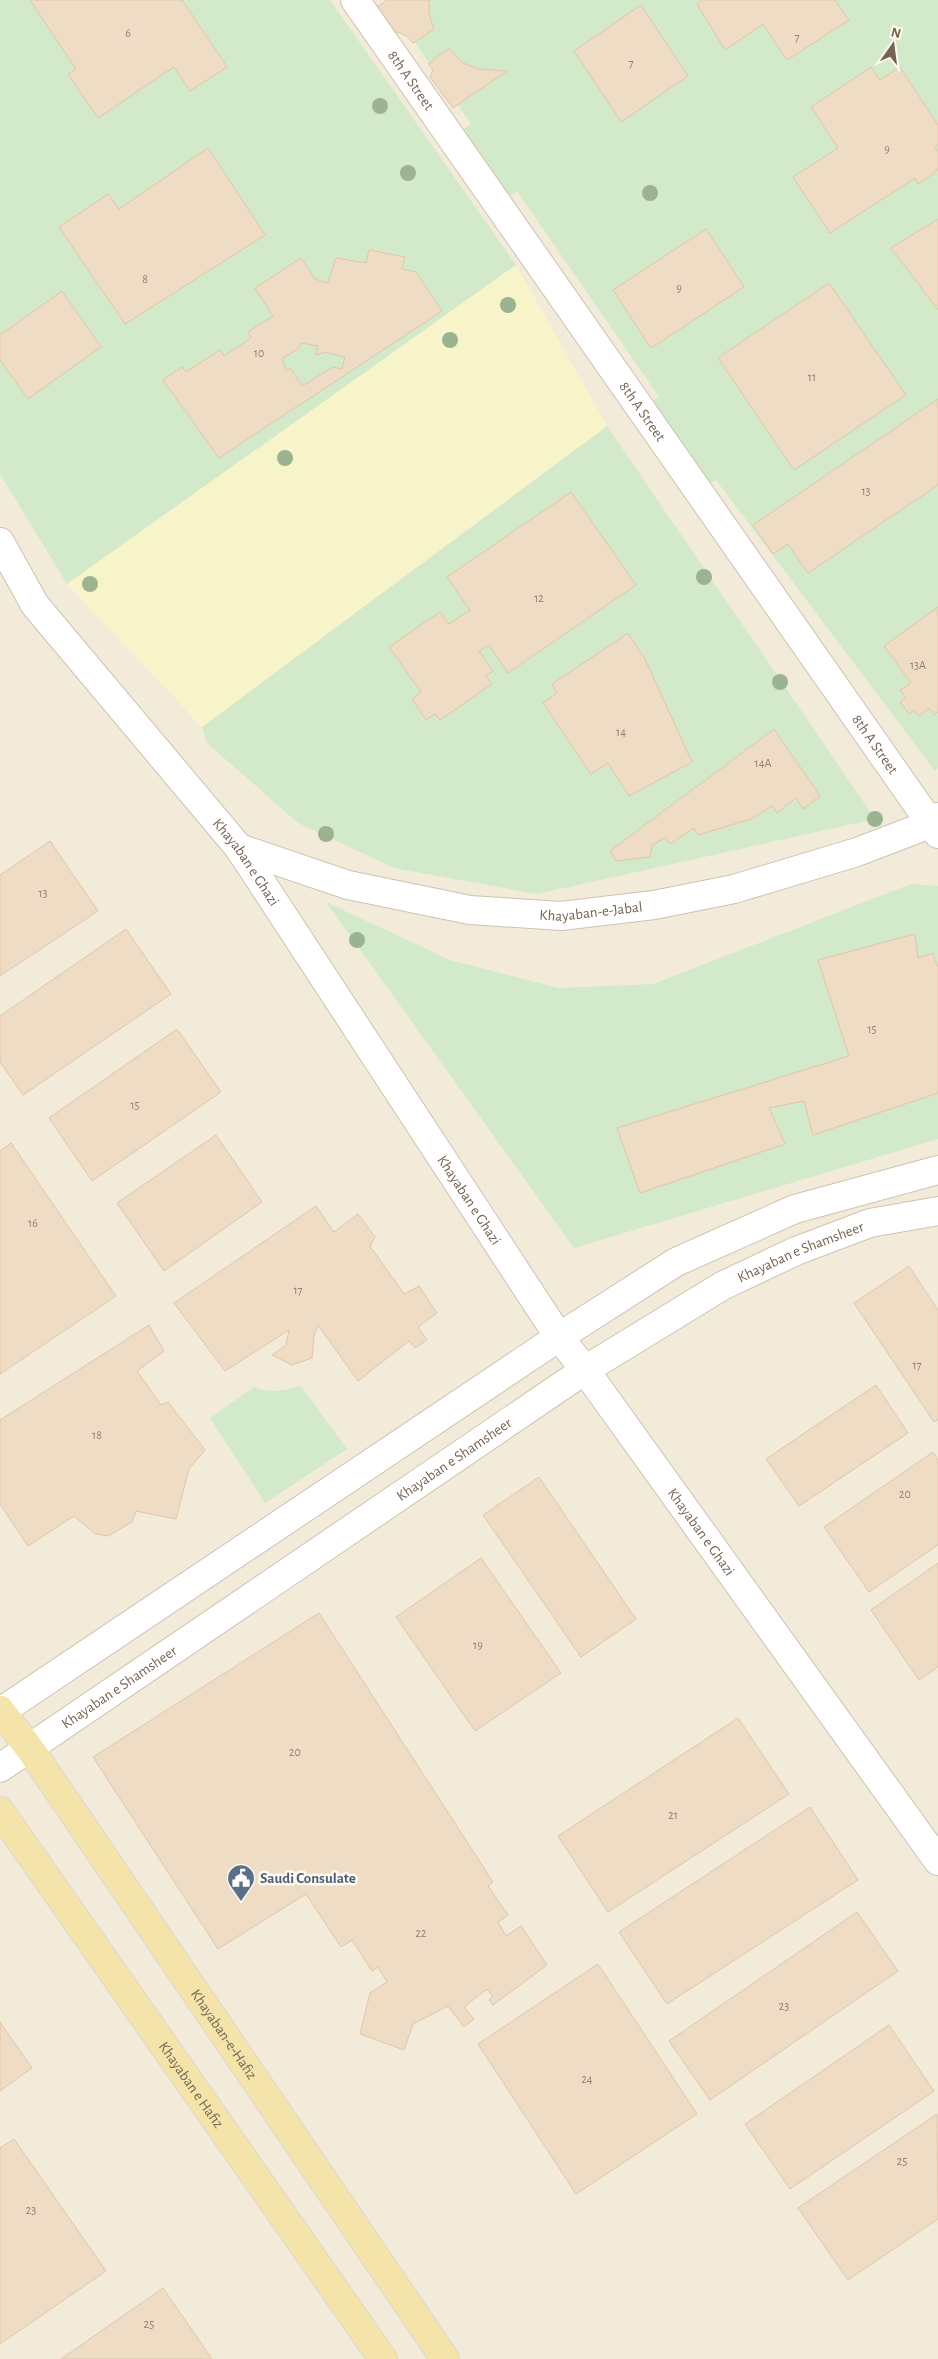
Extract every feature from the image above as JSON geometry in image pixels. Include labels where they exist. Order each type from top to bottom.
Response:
[{"type":"main road","name":"Khayaban-e-Hafiz","points":[[0,1711],[30,1749],[445,2359]]},
{"type":"main road","name":"Khayaban e Hafiz","points":[[0,1811],[383,2359]]},
{"type":"street","name":"8th A Street","points":[[355,0],[935,825]]},
{"type":"street","name":"Khayaban e Ghazi","points":[[0,542],[35,605],[239,848],[558,1337],[585,1370],[938,1860]]},
{"type":"street","name":"Khayaban-e-Jabal","points":[[239,848],[348,885],[470,910],[561,916],[654,905],[734,889],[857,852],[935,825]]},
{"type":"street","points":[[0,1711],[558,1337],[676,1262],[795,1209],[938,1170]]},
{"type":"street","name":"Khayaban e Shamsheer","points":[[0,1768],[585,1370],[722,1286],[796,1251],[870,1223],[938,1211]]},
{"type":"shaded area","points":[[0,0],[938,0],[938,2359],[0,2359]]},
{"type":"green space","points":[[0,0],[330,0],[516,265],[67,584],[0,474]]},
{"type":"green space","points":[[386,0],[938,0],[938,768],[935,771],[716,480],[703,488],[647,404],[659,397],[517,191],[500,203],[457,134],[471,124]]},
{"type":"green space","points":[[607,426],[875,819],[537,894],[394,868],[298,823],[207,743],[202,727]]},
{"type":"green space","points":[[911,884],[938,886],[938,1139],[574,1248],[326,902],[450,960],[559,988],[653,984]]},
{"type":"green space","points":[[300,1385],[347,1449],[265,1503],[210,1418],[254,1387],[277,1391]]},
{"type":"sand","points":[[516,265],[607,426],[202,727],[67,584]]},
{"type":"building","points":[[30,0],[182,0],[227,67],[190,91],[174,67],[98,118],[68,74],[76,69]]},
{"type":"building","points":[[387,0],[429,0],[429,14],[434,29],[413,43],[407,36],[398,32],[388,37],[374,9]]},
{"type":"building","points":[[702,0],[835,0],[849,20],[787,60],[763,24],[725,50],[697,4]]},
{"type":"building","points":[[641,5],[688,76],[621,122],[574,51]]},
{"type":"building","points":[[449,48],[463,63],[479,69],[507,71],[453,108],[430,77],[433,70],[428,64]]},
{"type":"building","points":[[871,67],[880,80],[900,67],[938,125],[938,145],[935,147],[938,151],[938,170],[918,184],[915,178],[830,233],[793,177],[838,148],[811,107]]},
{"type":"building","points":[[208,148],[265,235],[125,324],[59,227],[108,194],[119,209]]},
{"type":"building","points":[[938,219],[938,310],[891,248]]},
{"type":"building","points":[[706,229],[744,287],[651,348],[613,290]]},
{"type":"building","points":[[369,250],[405,257],[402,269],[416,272],[442,311],[219,458],[163,380],[182,367],[186,372],[220,350],[224,356],[251,338],[248,332],[273,316],[255,288],[301,258],[315,279],[328,283],[336,258],[366,263]],"holes":[[[301,343],[318,346],[316,355],[325,352],[345,357],[342,369],[333,367],[302,386],[290,368],[286,371],[282,359],[298,349]]]},
{"type":"building","points":[[829,283],[906,395],[794,470],[718,358]]},
{"type":"building","points":[[62,291],[101,347],[28,399],[0,360],[0,335]]},
{"type":"building","points":[[938,399],[938,485],[808,573],[788,544],[773,554],[753,525]]},
{"type":"building","points":[[571,492],[636,585],[508,673],[489,645],[479,651],[493,671],[486,676],[492,684],[440,720],[435,714],[426,720],[412,699],[421,692],[389,647],[440,612],[449,624],[470,610],[447,577]]},
{"type":"building","points":[[938,607],[938,712],[934,715],[929,708],[919,716],[914,710],[909,714],[900,702],[906,698],[900,690],[911,683],[884,646]]},
{"type":"building","points":[[628,633],[645,659],[692,762],[629,796],[608,763],[591,774],[543,703],[557,693],[552,684]]},
{"type":"building","points":[[774,729],[820,796],[803,809],[796,798],[777,813],[772,806],[751,819],[698,835],[694,828],[670,844],[665,838],[652,845],[650,857],[616,861],[610,851]]},
{"type":"building","points":[[50,841],[98,911],[0,976],[0,875]]},
{"type":"building","points":[[126,929],[171,994],[23,1095],[0,1062],[0,1016]]},
{"type":"building","points":[[915,934],[918,958],[933,953],[938,968],[938,1093],[813,1135],[804,1101],[769,1108],[785,1144],[640,1193],[617,1128],[849,1056],[818,960]]},
{"type":"building","points":[[177,1029],[221,1092],[92,1181],[49,1118]]},
{"type":"building","points":[[216,1135],[262,1202],[164,1271],[117,1203]]},
{"type":"building","points":[[11,1143],[116,1296],[0,1374],[0,1151]]},
{"type":"building","points":[[316,1206],[334,1232],[358,1214],[375,1237],[370,1246],[404,1294],[419,1286],[437,1313],[418,1327],[427,1340],[415,1348],[409,1341],[358,1381],[318,1325],[314,1336],[312,1358],[292,1365],[272,1355],[286,1345],[289,1330],[225,1371],[174,1303]]},
{"type":"building","points":[[909,1266],[938,1310],[938,1420],[934,1422],[854,1303]]},
{"type":"building","points":[[149,1325],[164,1351],[137,1371],[161,1405],[168,1402],[205,1450],[189,1469],[176,1519],[136,1511],[132,1522],[108,1536],[95,1534],[74,1516],[28,1546],[0,1504],[0,1420]]},
{"type":"building","points":[[876,1385],[908,1433],[799,1506],[766,1459]]},
{"type":"building","points":[[933,1452],[938,1460],[938,1545],[869,1592],[824,1527]]},
{"type":"building","points":[[539,1477],[636,1619],[581,1657],[483,1515]]},
{"type":"building","points":[[481,1558],[561,1673],[475,1731],[396,1617]]},
{"type":"building","points":[[938,1563],[938,1667],[919,1680],[871,1610]]},
{"type":"building","points":[[319,1613],[493,1882],[488,1886],[508,1915],[498,1922],[506,1936],[521,1926],[547,1965],[493,2005],[489,2000],[493,1997],[487,1989],[464,2007],[474,2019],[464,2027],[448,2006],[413,2024],[404,2050],[360,2034],[370,1993],[387,1982],[378,1967],[372,1971],[352,1940],[341,1947],[306,1894],[218,1949],[93,1757]]},
{"type":"building","points":[[738,1718],[789,1794],[608,1912],[558,1836]]},
{"type":"building","points":[[810,1807],[858,1880],[667,2004],[619,1932]]},
{"type":"building","points":[[857,1912],[898,1971],[710,2100],[669,2041]]},
{"type":"building","points":[[598,1964],[697,2114],[576,2194],[478,2044]]},
{"type":"building","points":[[0,2022],[32,2068],[0,2091]]},
{"type":"building","points":[[889,2025],[934,2091],[790,2189],[745,2124]]},
{"type":"building","points":[[937,2114],[938,2219],[848,2280],[798,2208]]},
{"type":"building","points":[[14,2139],[106,2271],[0,2344],[0,2148]]},
{"type":"building","points":[[163,2288],[212,2359],[61,2359]]},
{"type":"place","name":"Saudi Consulate","points":[[241,1902]]}]
